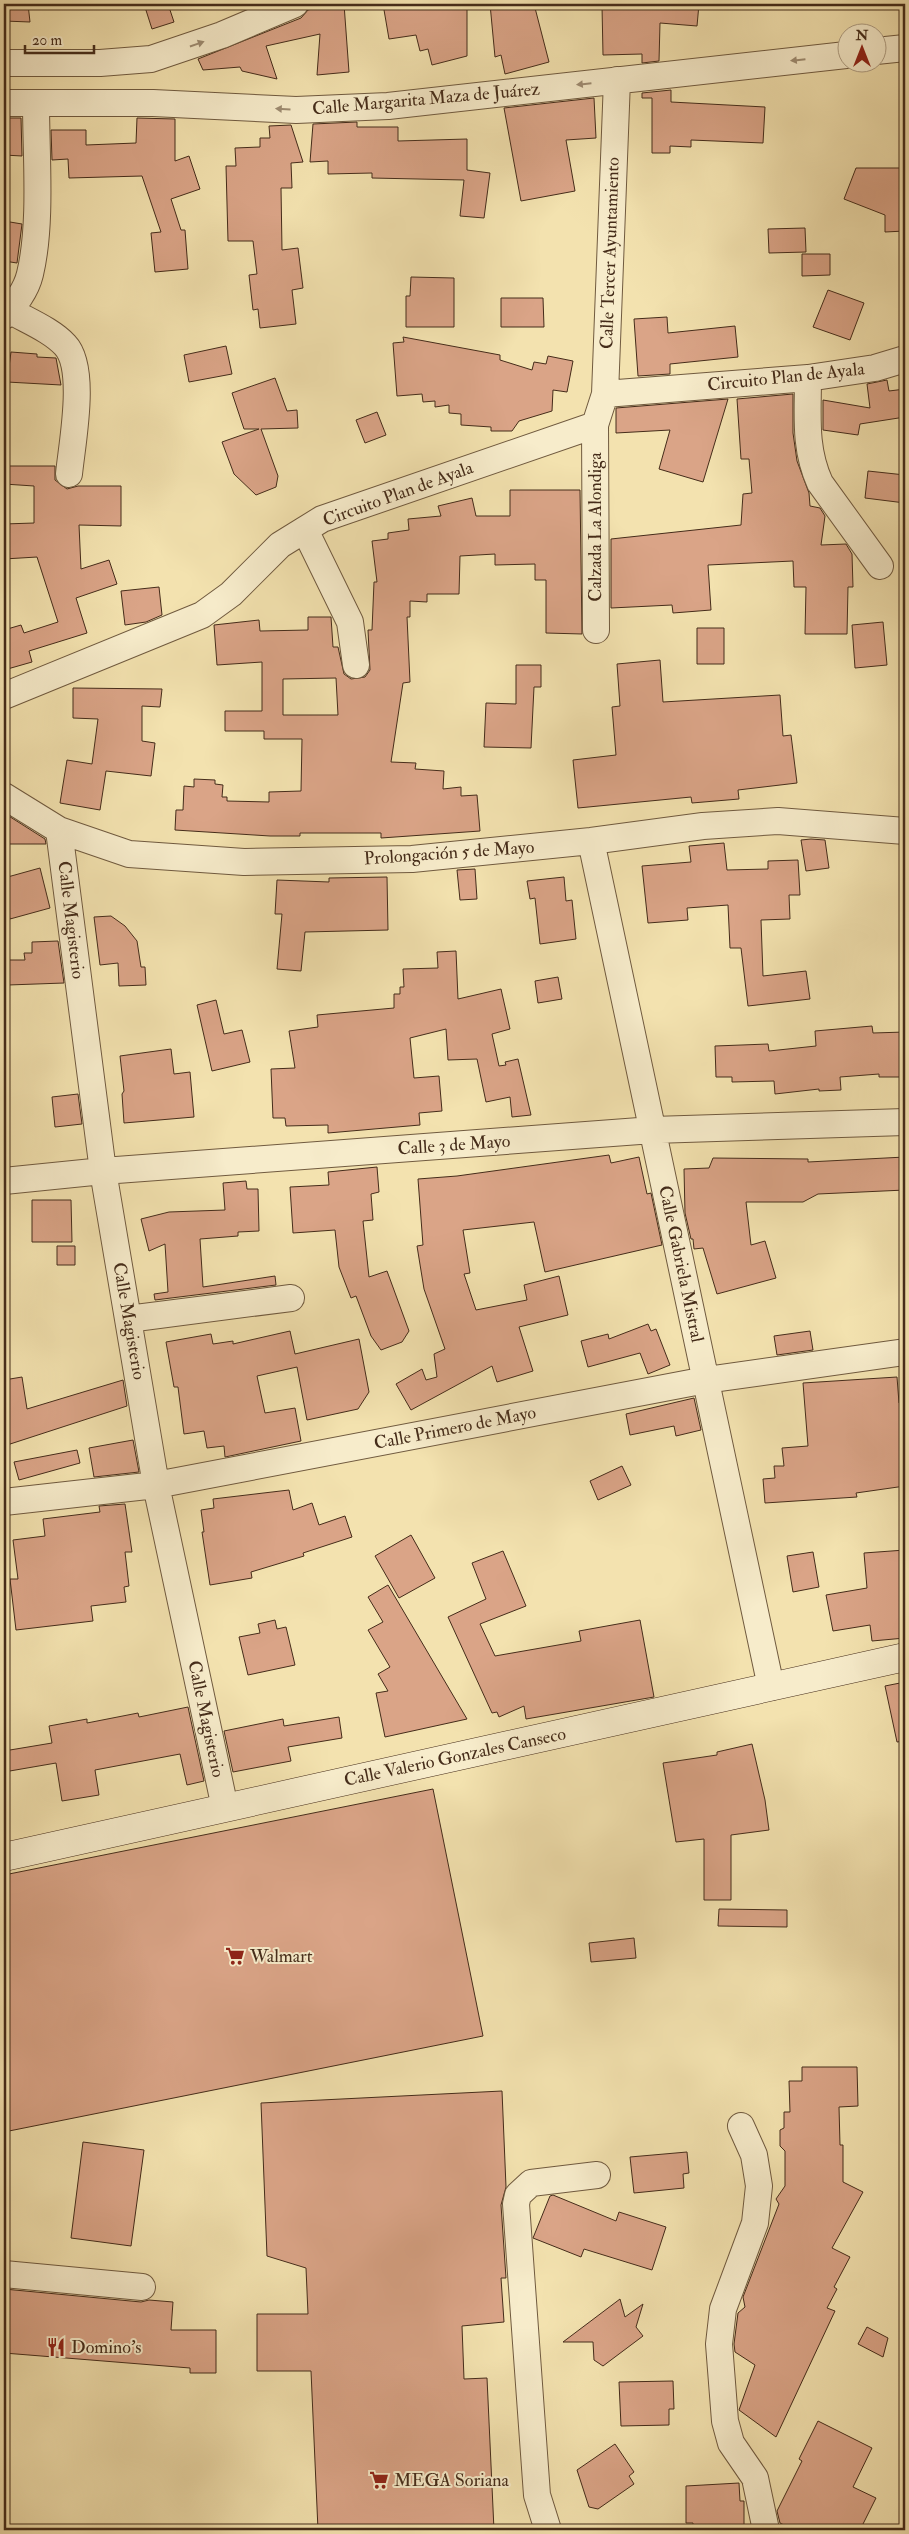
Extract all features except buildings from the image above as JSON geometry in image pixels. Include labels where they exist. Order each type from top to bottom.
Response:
[{"type":"street","points":[[4,63],[100,63],[151,59],[222,35],[295,4]]},
{"type":"street","points":[[886,50],[905,48]]},
{"type":"street","name":"Calle Margarita Maza de Juárez","points":[[4,103],[153,103],[296,110],[388,106],[836,55]]},
{"type":"street","points":[[151,59],[153,103]]},
{"type":"street","name":"Calle Tercer Ayuntamiento","points":[[595,424],[605,394],[617,80]]},
{"type":"street","points":[[36,103],[36,230],[30,275],[17,303],[7,313],[52,335],[66,346],[74,360],[78,378],[69,474]]},
{"type":"street","name":"Circuito Plan de Ayala","points":[[605,394],[808,378],[875,368],[905,359]]},
{"type":"street","points":[[808,378],[808,452],[813,468],[820,483],[880,566]]},
{"type":"street","name":"Circuito Plan de Ayala","points":[[4,696],[202,615],[231,594],[280,545],[322,519],[595,424]]},
{"type":"street","name":"Calzada La Alondiga","points":[[595,424],[596,630]]},
{"type":"street","points":[[304,530],[350,622],[356,666]]},
{"type":"street","name":"Prolongación 5 de Mayo","points":[[4,796],[59,830],[129,854],[244,862],[412,859],[591,841],[703,826],[778,821],[905,831]]},
{"type":"street","name":"Calle Magisterio","points":[[59,830],[103,1171],[156,1485],[225,1808]]},
{"type":"street","name":"Calle Gabriela Mistral","points":[[591,841],[771,1687]]},
{"type":"street","name":"Calle 3 de Mayo","points":[[4,1181],[103,1171],[653,1130],[905,1122]]},
{"type":"street","points":[[128,1319],[291,1298]]},
{"type":"street","name":"Calle Primero de Mayo","points":[[4,1502],[156,1485],[706,1380],[905,1352]]},
{"type":"street","name":"Calle Valerio Gonzales Canseco","points":[[4,1857],[905,1657]]},
{"type":"street","points":[[741,2126],[754,2155],[758,2186],[755,2223],[723,2309],[719,2344],[725,2421],[731,2443],[755,2478],[766,2530]]},
{"type":"street","points":[[548,2530],[537,2495],[516,2204],[518,2195],[531,2183],[597,2175]]},
{"type":"street","points":[[4,2274],[142,2286]]},
{"type":"place","name":"Walmart","points":[[235,1956]]},
{"type":"place","name":"Domino's","points":[[56,2347]]},
{"type":"place","name":"MEGA Soriana","points":[[379,2480]]}]
